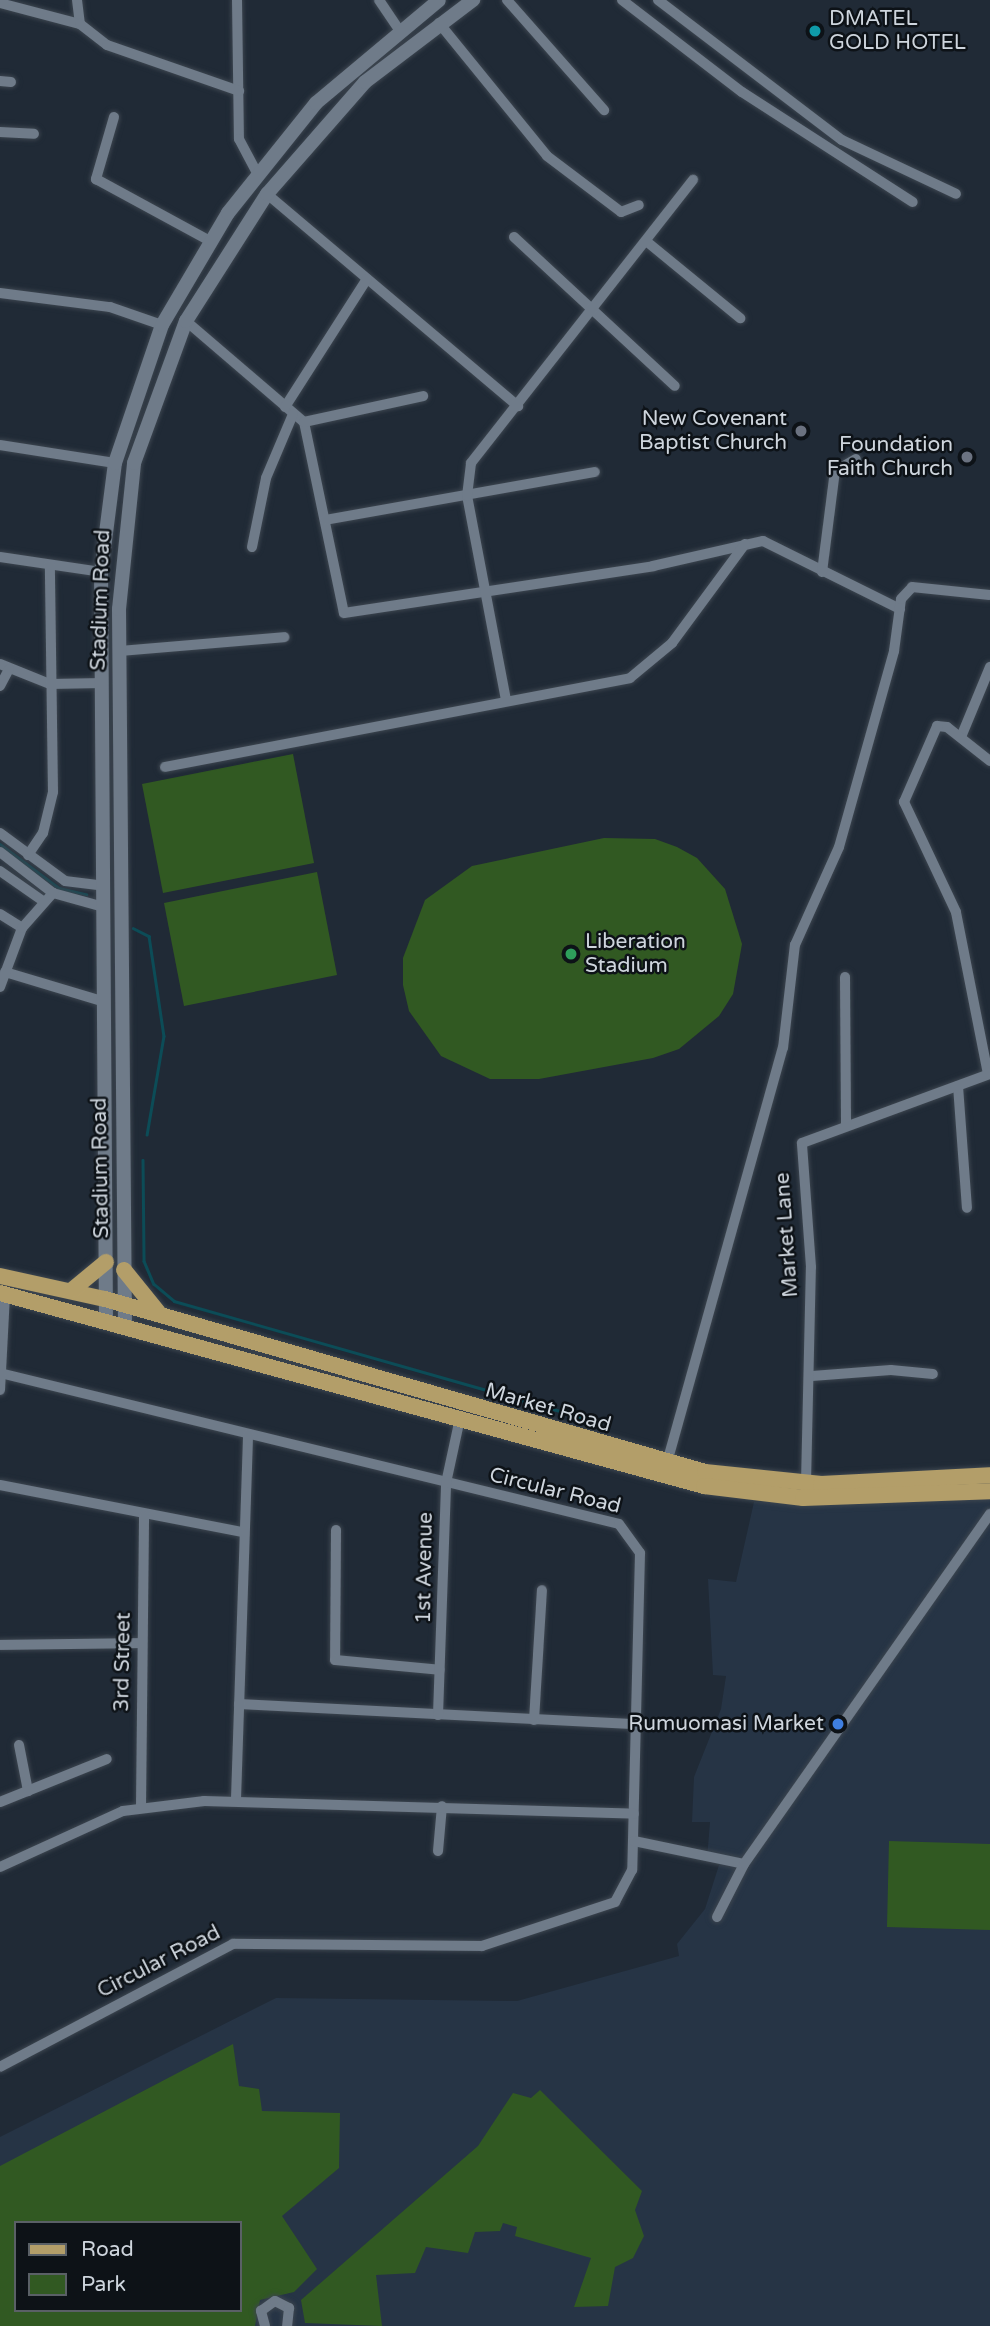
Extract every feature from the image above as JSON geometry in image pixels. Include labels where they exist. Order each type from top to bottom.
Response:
[{"type":"main road","name":"Stadium Road","points":[[106,1320],[101,572],[116,463],[140,380],[162,325],[211,241],[257,173],[316,103],[399,30],[439,0]]},
{"type":"main road","name":"Stadium Road","points":[[125,1326],[119,651],[125,513],[158,387],[186,321],[267,194],[365,82],[439,23],[473,0]]},
{"type":"main road","points":[[140,380],[158,387]]},
{"type":"main road","points":[[72,1290],[106,1262]]},
{"type":"main road","points":[[124,1270],[160,1314]]},
{"type":"main road","name":"Market Road","points":[[0,1276],[106,1299],[670,1462],[739,1478],[806,1483],[990,1475]]},
{"type":"main road","name":"Market Road","points":[[2,1294],[106,1320],[459,1423],[651,1475],[803,1499],[990,1491]]},
{"type":"street","points":[[77,0],[80,24]]},
{"type":"street","points":[[237,0],[242,153],[257,173]]},
{"type":"street","points":[[379,0],[399,30]]},
{"type":"street","points":[[507,0],[604,110]]},
{"type":"street","points":[[622,0],[742,92],[913,202]]},
{"type":"street","points":[[657,0],[842,140],[956,194]]},
{"type":"street","points":[[0,3],[80,24],[107,45],[239,91]]},
{"type":"street","points":[[439,23],[547,156],[621,212],[639,205]]},
{"type":"street","points":[[114,117],[96,179],[211,241]]},
{"type":"street","points":[[0,132],[34,134]]},
{"type":"street","points":[[506,701],[467,496],[471,463],[693,180]]},
{"type":"street","points":[[267,194],[518,406]]},
{"type":"street","points":[[514,237],[591,313],[675,386]]},
{"type":"street","points":[[646,241],[740,318]]},
{"type":"street","points":[[252,547],[266,478],[289,410],[367,279]]},
{"type":"street","points":[[0,293],[110,307],[162,325]]},
{"type":"street","points":[[186,321],[304,422],[344,613],[486,593],[746,544],[772,542],[822,572],[900,609]]},
{"type":"street","points":[[304,422],[423,396]]},
{"type":"street","points":[[0,445],[116,463]]},
{"type":"street","points":[[822,572],[835,471],[856,458]]},
{"type":"street","points":[[325,520],[596,472]]},
{"type":"street","points":[[165,766],[506,701],[612,685],[643,672],[672,643],[746,544]]},
{"type":"street","points":[[0,557],[101,572]]},
{"type":"street","points":[[28,855],[43,833],[53,792],[50,565]]},
{"type":"street","points":[[651,1475],[670,1462],[783,1048],[796,945],[839,847],[894,651],[900,609],[912,587],[990,595]]},
{"type":"street","points":[[119,651],[284,637]]},
{"type":"street","points":[[0,686],[5,667],[50,684],[103,682]]},
{"type":"street","points":[[961,737],[990,667]]},
{"type":"street","points":[[989,1074],[956,912],[939,864],[905,809],[934,730],[947,727],[990,761]]},
{"type":"street","points":[[0,834],[72,884],[104,886]]},
{"type":"street","points":[[0,852],[53,893],[104,907]]},
{"type":"street","points":[[0,871],[43,901]]},
{"type":"street","points":[[0,987],[4,964],[22,928],[43,901],[53,893]]},
{"type":"street","points":[[0,914],[22,928]]},
{"type":"street","points":[[4,964],[105,1002]]},
{"type":"street","points":[[845,976],[846,1125]]},
{"type":"street","name":"Market Lane","points":[[806,1483],[811,1376],[801,1147],[846,1125],[989,1074]]},
{"type":"street","points":[[958,1086],[967,1208]]},
{"type":"street","points":[[0,1390],[2,1294]]},
{"type":"street","points":[[811,1376],[891,1370],[933,1374]]},
{"type":"street","name":"Circular Road","points":[[0,1373],[619,1524],[630,1533],[640,1553],[634,1841],[628,1885],[606,1907],[482,1946],[233,1944],[0,2067]]},
{"type":"street","name":"1st Avenue","points":[[438,1715],[446,1483],[459,1423]]},
{"type":"street","points":[[236,1799],[242,1532],[248,1434]]},
{"type":"street","points":[[0,1485],[144,1516],[242,1532]]},
{"type":"street","points":[[717,1917],[744,1864],[990,1514]]},
{"type":"street","name":"3rd Street","points":[[141,1807],[144,1516]]},
{"type":"street","points":[[335,1530],[335,1660],[440,1670]]},
{"type":"street","points":[[534,1720],[542,1590]]},
{"type":"street","points":[[0,1645],[142,1643]]},
{"type":"street","points":[[239,1704],[636,1724]]},
{"type":"street","points":[[19,1745],[28,1791]]},
{"type":"street","points":[[0,1802],[107,1759]]},
{"type":"street","points":[[0,1867],[141,1807],[236,1799],[634,1814]]},
{"type":"street","points":[[438,1851],[442,1807]]},
{"type":"street","points":[[634,1841],[744,1864]]},
{"type":"street","points":[[265,2326],[261,2311],[271,2302],[283,2302],[289,2321],[298,2326]]},
{"type":"shaded area","points":[[990,1498],[990,2326],[0,2326],[0,2137],[276,1998],[517,2001],[679,1956],[677,1944],[705,1909],[720,1862],[707,1859],[710,1822],[692,1822],[694,1777],[721,1709],[726,1676],[713,1675],[708,1579],[736,1582],[754,1502]]},
{"type":"green space","points":[[293,754],[314,863],[163,893],[142,784]]},
{"type":"green space","points":[[604,838],[655,839],[677,847],[697,858],[725,889],[742,944],[733,994],[719,1016],[679,1049],[653,1058],[539,1079],[490,1079],[441,1056],[409,1011],[403,985],[403,958],[425,900],[472,866]]},
{"type":"green space","points":[[317,872],[337,975],[184,1006],[164,903]]},
{"type":"green space","points":[[889,1841],[990,1844],[990,1930],[887,1927]]},
{"type":"green space","points":[[233,2044],[239,2086],[259,2089],[262,2111],[340,2113],[339,2168],[282,2216],[317,2269],[294,2292],[260,2300],[255,2326],[0,2326],[0,2166]]},
{"type":"green space","points":[[540,2090],[642,2191],[635,2210],[644,2236],[633,2258],[615,2267],[608,2306],[574,2307],[591,2258],[515,2236],[517,2227],[503,2223],[500,2231],[475,2232],[468,2253],[426,2247],[415,2273],[376,2275],[382,2326],[305,2323],[301,2300],[478,2146],[513,2093],[531,2098]]},
{"type":"waterway","points":[[0,844],[59,888],[86,894]]},
{"type":"waterway","points":[[133,928],[149,936],[164,1036],[147,1135]]},
{"type":"waterway","points":[[143,1160],[144,1261],[154,1284],[174,1301],[601,1423]]},
{"type":"place","name":"DMATEL GOLD HOTEL","points":[[815,31]]},
{"type":"place","name":"New Covenant Baptist Church","points":[[801,431]]},
{"type":"place","name":"Foundation Faith Church","points":[[967,457]]},
{"type":"place","name":"Liberation Stadium","points":[[571,954]]},
{"type":"place","name":"Rumuomasi Market","points":[[838,1724]]}]
